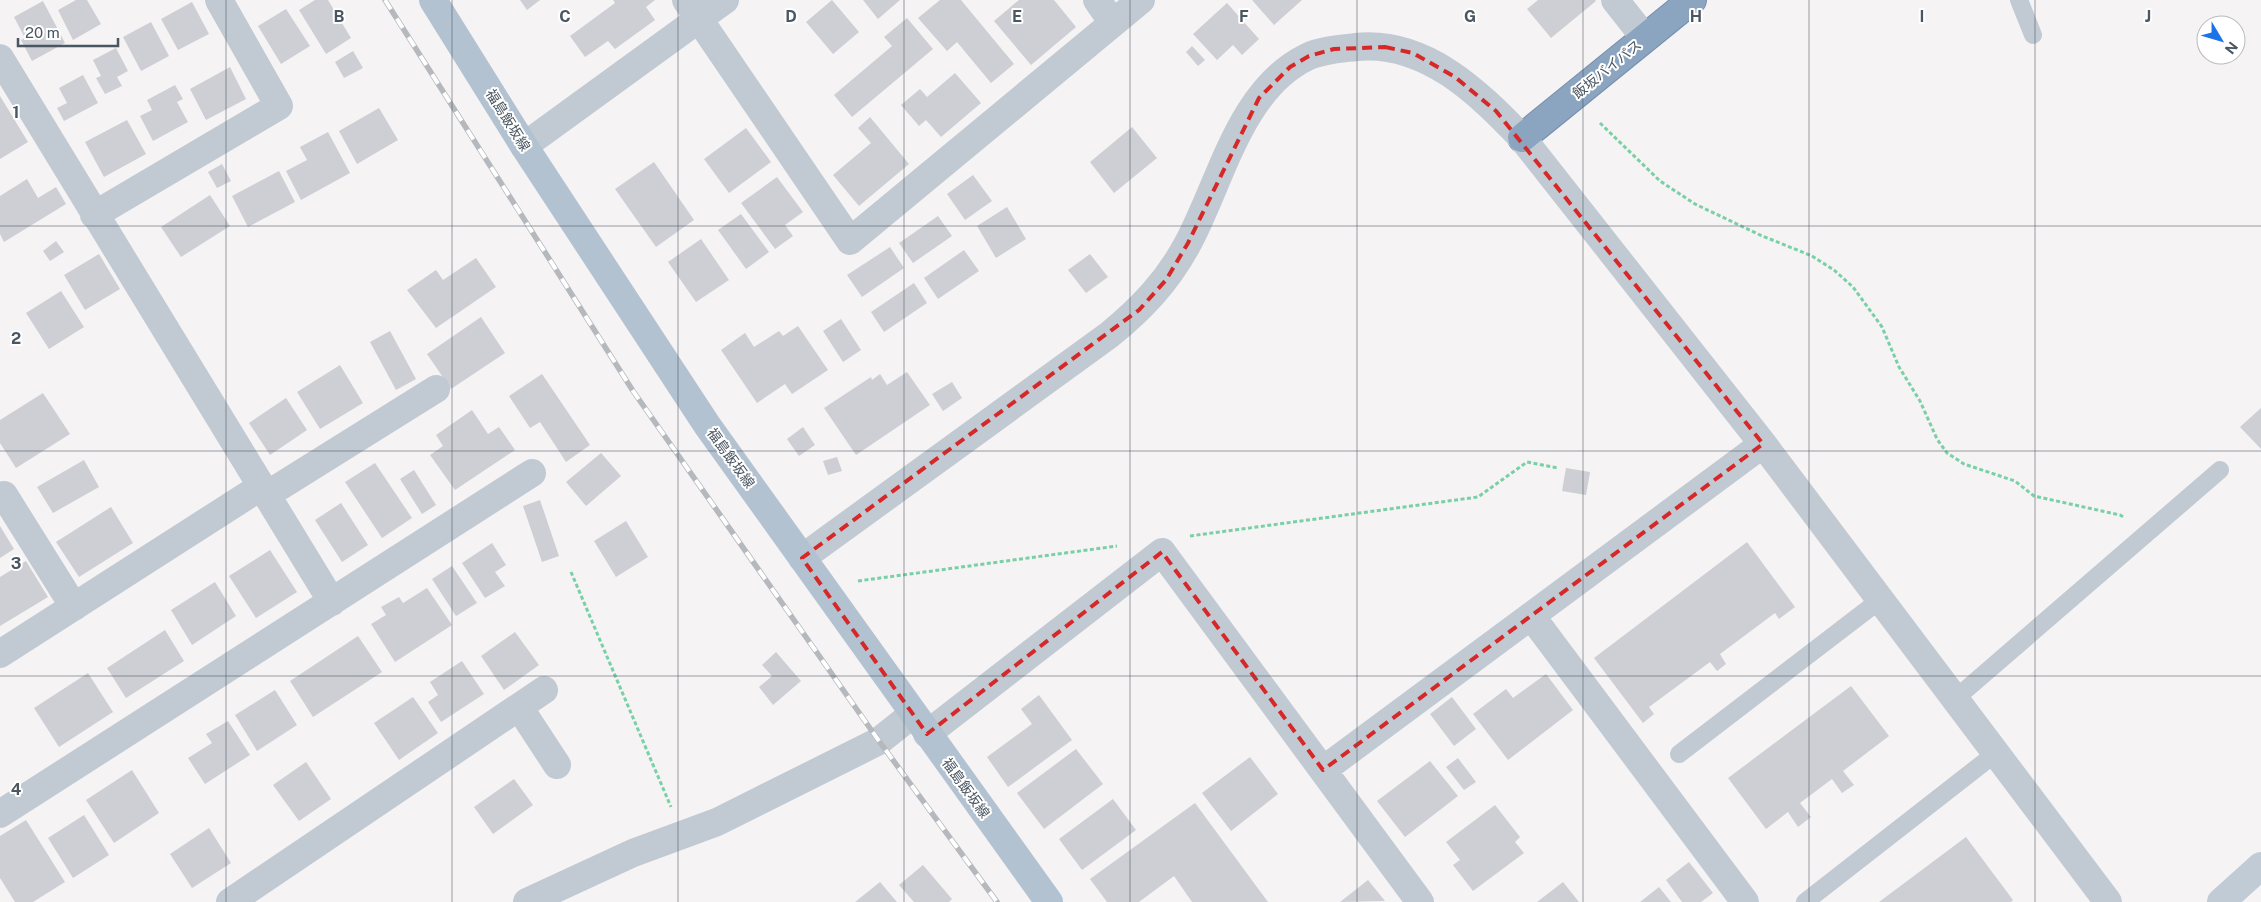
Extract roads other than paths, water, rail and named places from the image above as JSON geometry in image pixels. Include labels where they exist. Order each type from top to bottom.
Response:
[{"type":"highway","name":"飯坂バイパス","points":[[1522,138],[1692,0]]},
{"type":"main road","name":"福島飯坂線","points":[[433,0],[524,146],[707,425],[1049,902]]},
{"type":"main road","points":[[2221,902],[2261,866]]},
{"type":"street","points":[[94,215],[279,106],[219,0]]},
{"type":"street","points":[[524,146],[692,9],[725,0]]},
{"type":"street","points":[[1097,0],[1113,23]]},
{"type":"street","points":[[692,9],[850,241],[1141,0]]},
{"type":"street","points":[[1615,0],[1645,38]]},
{"type":"street","points":[[802,558],[1109,336],[1139,310],[1166,280],[1188,244],[1214,186],[1259,98],[1273,81],[1302,59],[1334,49],[1362,46],[1385,47],[1413,53],[1455,77],[1496,111],[1522,138],[1762,444],[2108,902]]},
{"type":"street","points":[[0,58],[94,215],[265,490],[332,602]]},
{"type":"street","points":[[0,654],[265,490],[436,388]]},
{"type":"street","points":[[1323,770],[1532,617],[1762,444]]},
{"type":"street","points":[[0,814],[532,473]]},
{"type":"street","points":[[4,495],[74,607]]},
{"type":"street","points":[[527,902],[633,853],[718,822],[879,741],[920,724],[1162,552],[1420,902]]},
{"type":"street","points":[[1532,617],[1742,901]]},
{"type":"street","points":[[230,902],[544,690]]},
{"type":"street","points":[[519,707],[557,765]]},
{"type":"lane","points":[[2018,0],[2033,35]]},
{"type":"lane","points":[[1955,699],[2220,470]]},
{"type":"lane","points":[[1680,754],[1880,600]]},
{"type":"lane","points":[[1805,902],[1996,753]]},
{"type":"railway","points":[[385,0],[633,391],[879,741],[997,902]]}]
